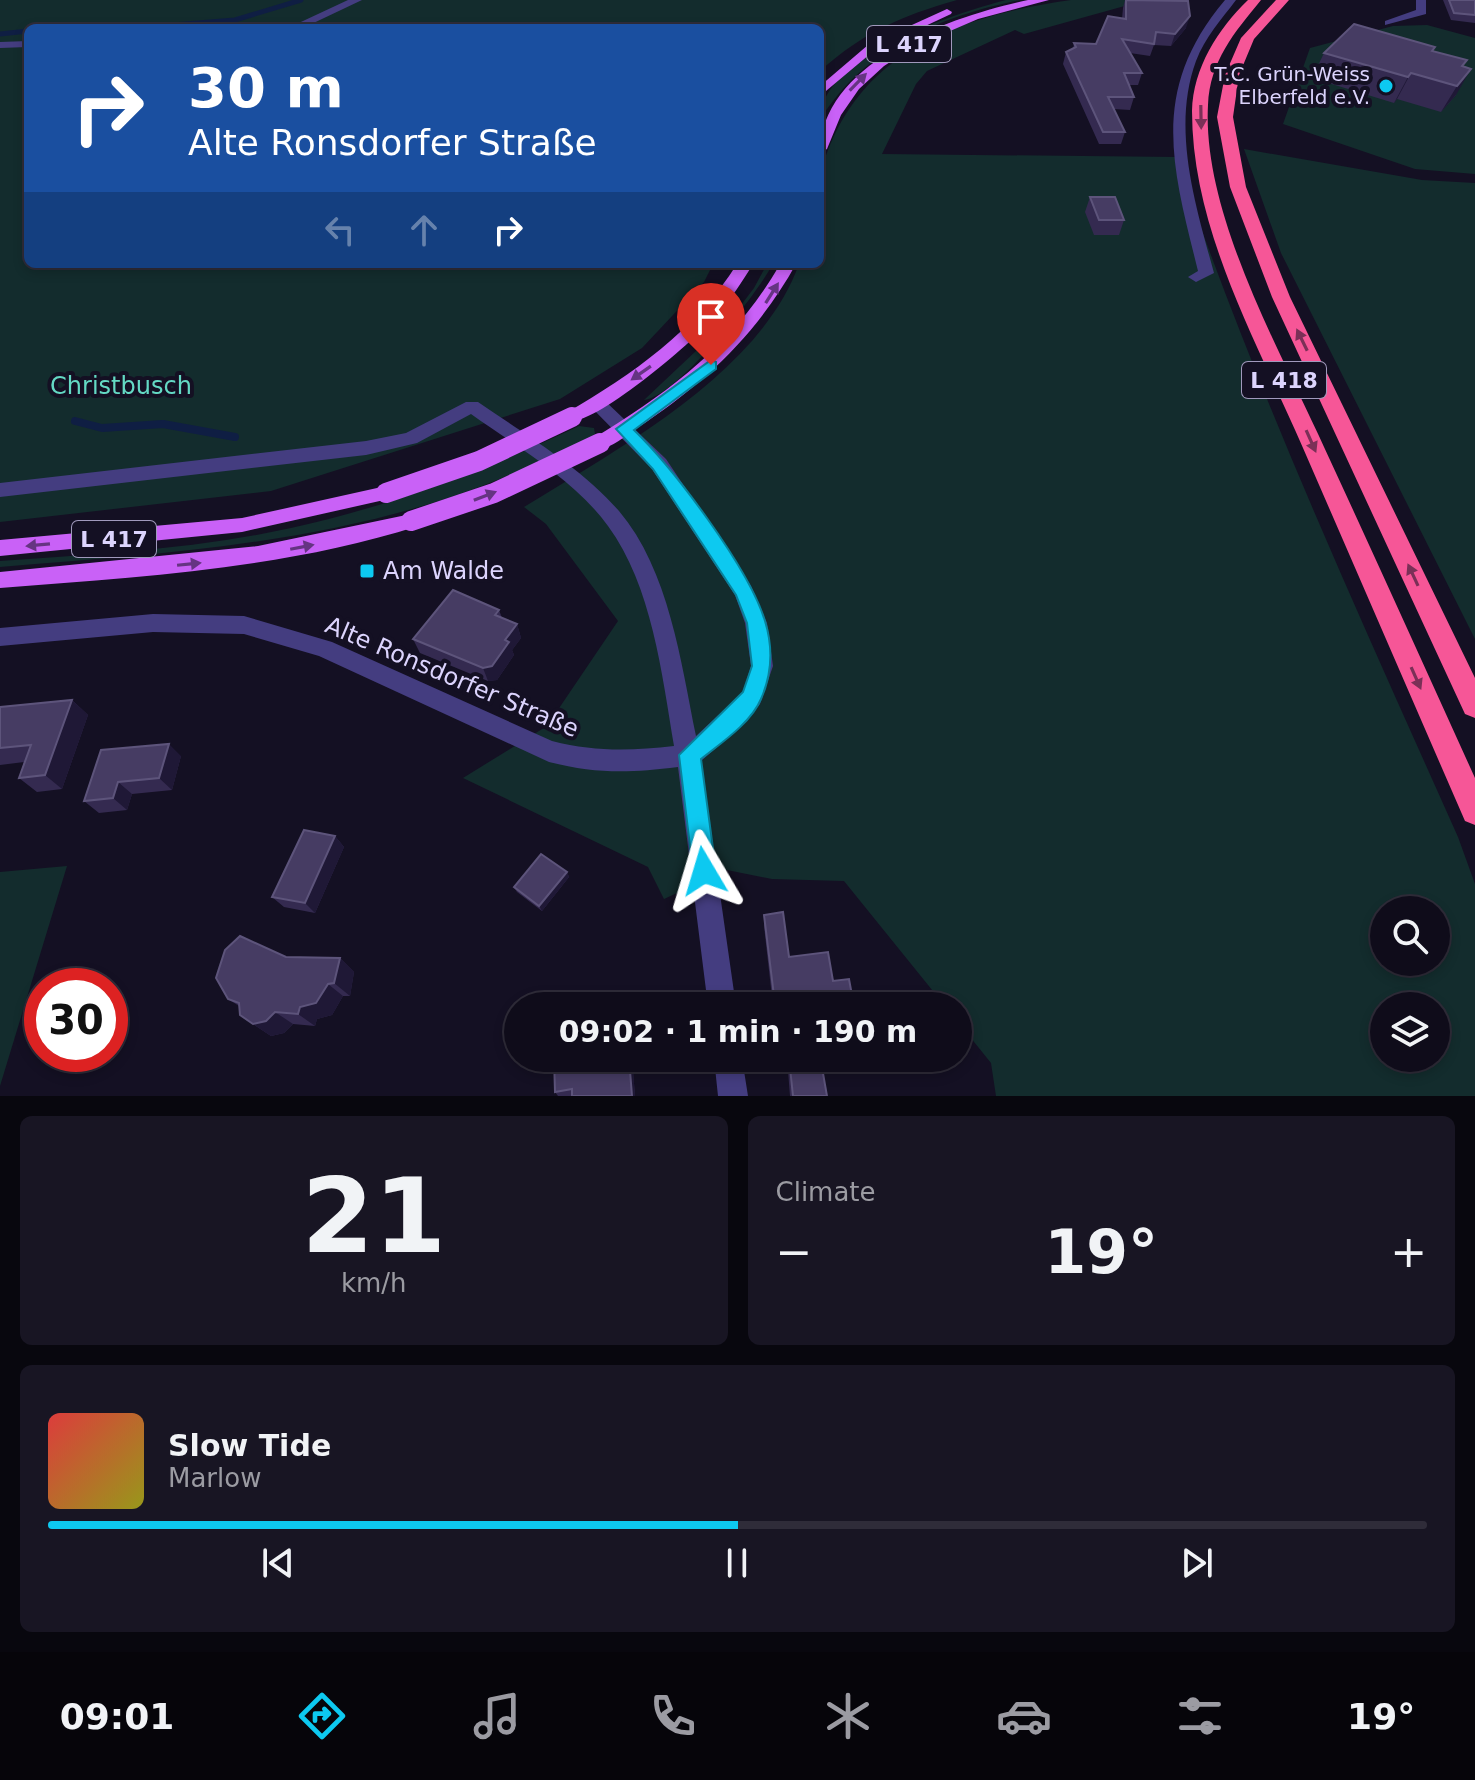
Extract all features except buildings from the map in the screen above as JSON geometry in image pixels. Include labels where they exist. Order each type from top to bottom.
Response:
[{"type":"highway","name":"L 418","points":[[1255,0],[1236,18],[1209,64],[1200,107],[1209,191],[1231,256],[1279,369],[1475,811]]},
{"type":"highway","name":"L 418","points":[[1283,0],[1248,38],[1232,75],[1225,117],[1238,187],[1281,297],[1475,706]]},
{"type":"main road","name":"L 417","points":[[824,88],[843,68],[892,35],[989,0]]},
{"type":"main road","name":"L 417","points":[[824,140],[841,102],[858,81],[888,57],[953,24],[1044,0]]},
{"type":"main road","name":"L 417","points":[[0,548],[242,525],[386,493],[479,461],[572,417],[654,364],[689,335],[726,293],[742,268]]},
{"type":"main road","name":"L 417","points":[[0,580],[211,562],[334,540],[411,521],[494,493],[600,443],[687,386],[734,343],[764,306],[786,268]]},
{"type":"street","points":[[303,24],[357,0]]},
{"type":"street","points":[[1196,277],[1206,273],[1189,209],[1177,114],[1186,64],[1199,36],[1231,0]]},
{"type":"street","points":[[1389,23],[1422,12],[1421,0]]},
{"type":"street","points":[[0,45],[24,44]]},
{"type":"street","points":[[597,403],[659,464],[744,592],[756,623],[762,666],[752,697],[724,727],[690,755]]},
{"type":"street","points":[[0,490],[366,448],[411,438],[472,406],[613,517],[638,559],[660,622],[690,755],[720,992]]},
{"type":"street","name":"Alte Ronsdorfer Straße","points":[[0,637],[153,623],[244,625],[324,648],[549,751],[587,761],[624,763],[690,755]]},
{"type":"street","points":[[730,1072],[733,1096]]},
{"type":"green space","name":"Christbusch","points":[[0,0],[957,0],[884,27],[824,68],[824,24],[24,24],[24,268],[711,268],[704,282],[642,348],[560,399],[271,491],[0,522]]},
{"type":"green space","points":[[1006,0],[1021,0],[962,15],[907,39],[859,73],[824,114],[826,97],[842,76],[866,57],[894,41],[956,15]]},
{"type":"green space","points":[[1071,0],[1162,0],[1139,2],[1024,34],[1015,30],[927,71],[916,84],[882,154],[1176,157],[1239,330],[1346,585],[1458,837],[1475,884],[1475,1096],[996,1096],[991,1063],[972,1039],[972,992],[934,992],[844,881],[772,879],[727,870],[664,899],[648,867],[463,778],[547,726],[618,621],[546,524],[524,507],[642,433],[682,404],[720,373],[753,340],[780,303],[797,268],[824,268],[824,164],[837,131],[858,97],[885,69],[916,47],[951,30],[1029,7]]},
{"type":"green space","name":"T.C. Grün-Weiss Elberfeld e.V.","points":[[1427,25],[1475,38],[1475,174],[1415,169],[1283,124],[1310,48],[1393,26]]},
{"type":"green space","points":[[1244,149],[1422,180],[1475,183],[1475,639],[1281,253]]},
{"type":"green space","points":[[765,268],[770,268],[750,298],[695,363],[659,394],[644,400],[732,317]]},
{"type":"green space","points":[[579,426],[594,428],[595,434],[564,452],[507,476],[446,499],[384,517],[321,531],[194,550],[0,567],[0,561],[183,546],[328,519],[438,485]]},
{"type":"green space","points":[[67,866],[36,968],[24,968],[24,1007],[0,1086],[0,872]]},
{"type":"waterway","points":[[186,24],[235,20],[301,0]]},
{"type":"waterway","points":[[0,34],[24,31]]},
{"type":"waterway","points":[[75,421],[102,428],[163,424],[235,437]]},
{"type":"place","name":"T.C. Grün-Weiss Elberfeld e.V.","points":[[1386,86]]},
{"type":"place","name":"Am Walde","points":[[367,571]]},
{"type":"route","points":[[704,871],[690,755],[724,727],[752,697],[762,666],[756,623],[744,592],[659,464],[624,429],[687,386],[711,365]]}]
